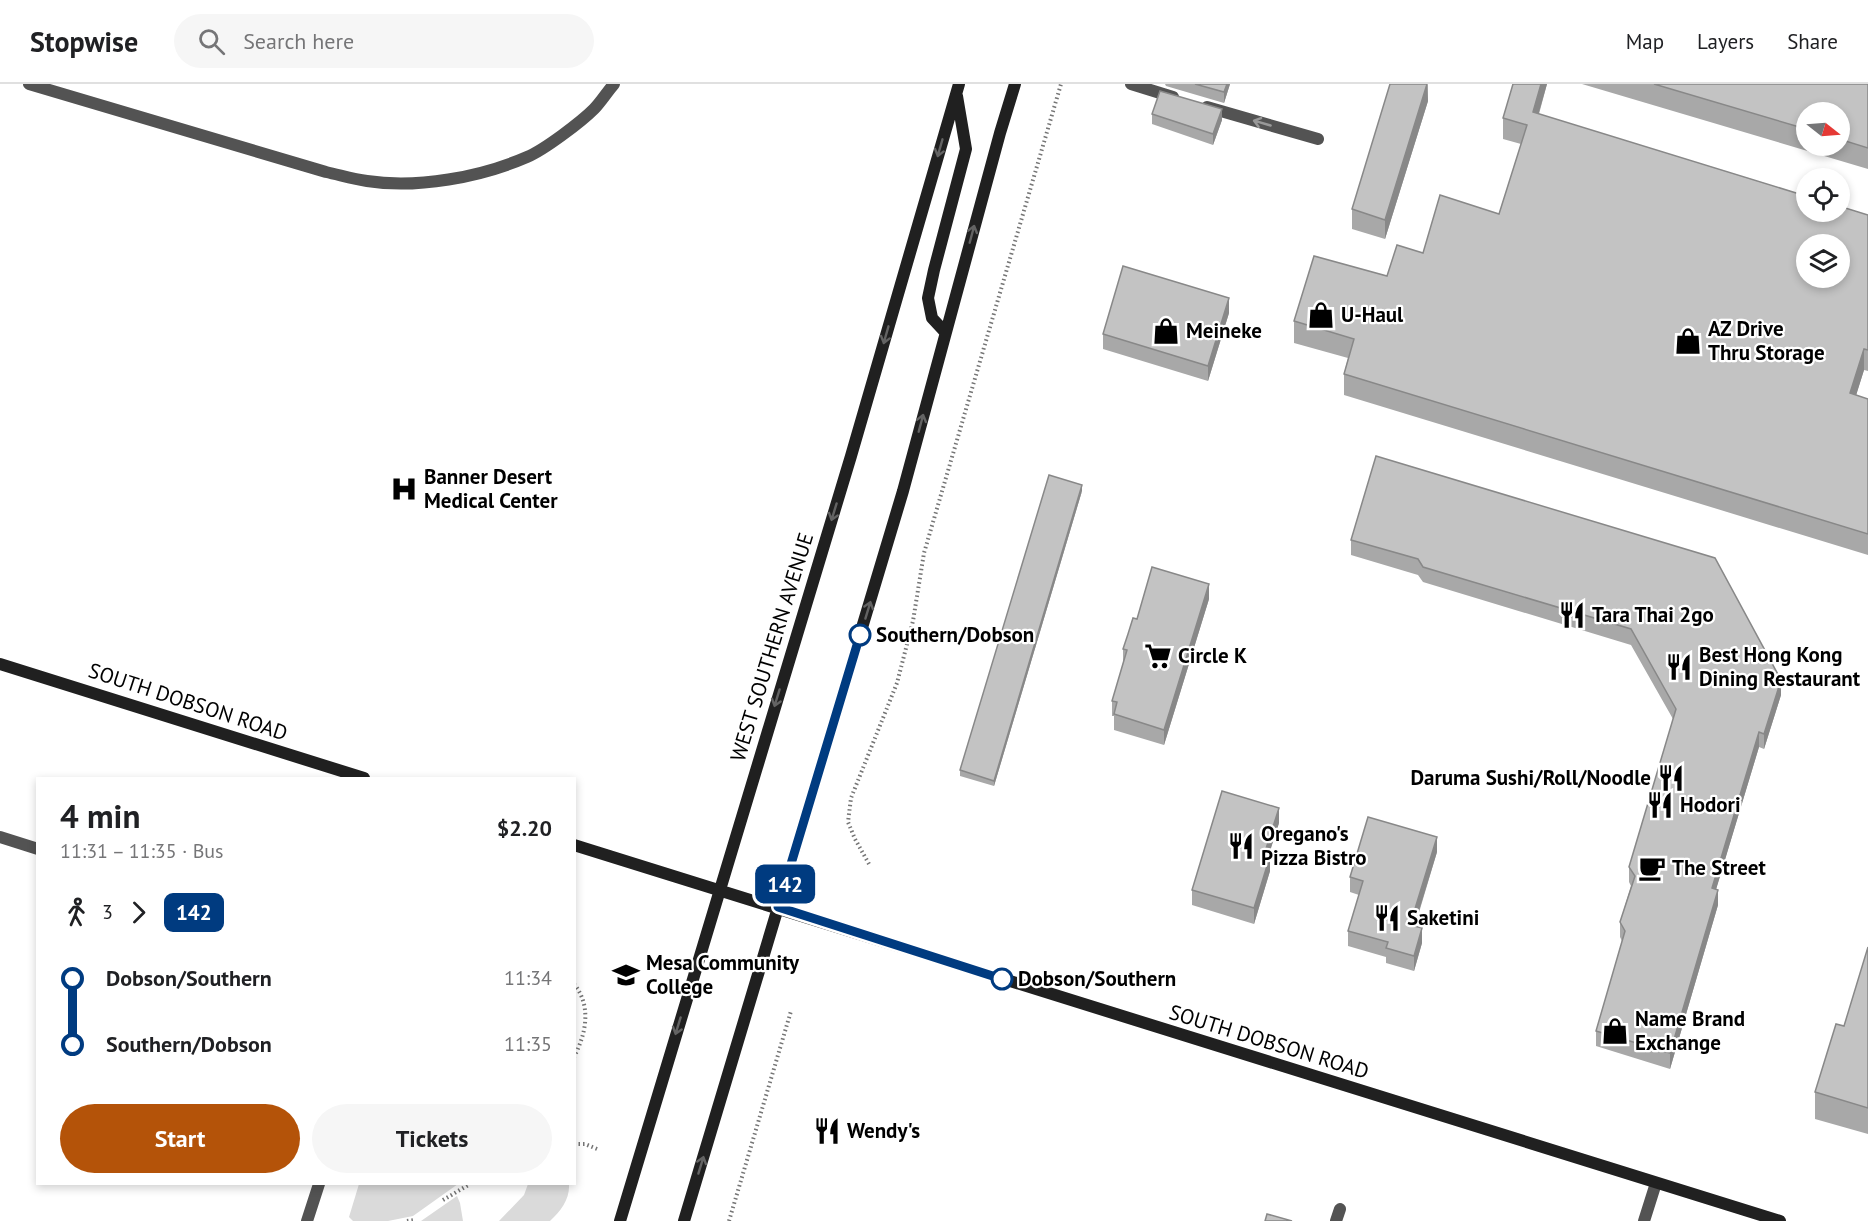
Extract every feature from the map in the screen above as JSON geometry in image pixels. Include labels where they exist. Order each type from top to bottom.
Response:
[{"type":"main road","points":[[684,1221],[903,491],[1015,84]]},
{"type":"main road","points":[[945,332],[932,318],[928,298],[966,148],[958,88]]},
{"type":"main road","name":"WEST SOUTHERN AVENUE","points":[[620,1221],[851,456],[958,88]]},
{"type":"main road","name":"SOUTH DOBSON ROAD","points":[[0,664],[361,777]]},
{"type":"main road","name":"SOUTH DOBSON ROAD","points":[[576,846],[1780,1221]]},
{"type":"street","points":[[29,84],[326,172],[368,182],[403,183],[446,181],[529,156],[595,109],[614,84]]},
{"type":"street","points":[[1131,84],[1318,139]]},
{"type":"street","points":[[0,837],[36,848]]},
{"type":"street","points":[[1644,1221],[1656,1183]]},
{"type":"street","points":[[307,1221],[319,1185]]},
{"type":"path","points":[[869,864],[848,822],[851,798],[897,683],[913,621],[924,553],[1061,84]]},
{"type":"path","points":[[576,986],[586,1009],[585,1034],[576,1053]]},
{"type":"path","points":[[729,1221],[791,1011]]},
{"type":"path","points":[[576,1144],[585,1144],[597,1149]]},
{"type":"path","points":[[443,1200],[468,1185]]},
{"type":"path","points":[[407,1221],[414,1220]]},
{"type":"shaded area","points":[[359,1185],[457,1185],[413,1216],[388,1221],[353,1221],[349,1217]]},
{"type":"shaded area","points":[[528,1185],[569,1185],[566,1200],[550,1221],[499,1221],[524,1195]]},
{"type":"shaded area","points":[[457,1196],[463,1221],[421,1221]]},
{"type":"building","points":[[1195,84],[1227,84],[1224,92]]},
{"type":"building","points":[[1390,84],[1427,84],[1385,220],[1352,209]]},
{"type":"building","points":[[1513,84],[1541,84],[1533,112],[1796,193],[1796,222],[1850,222],[1850,209],[1868,215],[1868,350],[1864,349],[1850,393],[1868,399],[1868,534],[1344,374],[1354,339],[1294,321],[1314,256],[1387,276],[1397,245],[1423,253],[1440,195],[1499,214],[1527,125],[1503,118]]},
{"type":"building","points":[[1654,84],[1868,84],[1868,148],[1850,142],[1850,102],[1796,102],[1796,126]]},
{"type":"building","points":[[1160,91],[1222,109],[1213,134],[1152,114]]},
{"type":"building","name":"Meineke","points":[[1123,266],[1229,298],[1208,366],[1103,334]]},
{"type":"building","points":[[1376,456],[1715,558],[1781,680],[1764,734],[1759,732],[1712,888],[1718,890],[1670,1053],[1596,1031],[1625,931],[1620,922],[1635,876],[1629,867],[1676,709],[1631,629],[1423,567],[1418,559],[1351,540]]},
{"type":"building","points":[[1049,475],[1082,485],[994,781],[960,770]]},
{"type":"building","name":"Circle K","points":[[1152,567],[1209,584],[1164,730],[1114,714],[1117,702],[1112,701],[1127,650],[1123,649],[1133,618],[1137,619]]},
{"type":"building","name":"Oregano's Pizza Bistro","points":[[1222,791],[1279,808],[1264,855],[1270,856],[1254,908],[1192,890]]},
{"type":"building","name":"Saketini","points":[[1368,817],[1437,837],[1410,925],[1422,928],[1414,956],[1386,948],[1388,942],[1348,931],[1363,881],[1350,877]]},
{"type":"building","points":[[1868,947],[1868,1108],[1815,1092],[1836,1024],[1844,1026]]},
{"type":"building","points":[[1267,1214],[1292,1221],[1265,1221]]},
{"type":"bus line","name":"142","points":[[860,635],[778,907],[1002,979]]},
{"type":"place","name":"U-Haul","points":[[1321,315]]},
{"type":"place","name":"Meineke","points":[[1166,331]]},
{"type":"place","name":"AZ Drive Thru Storage","points":[[1688,341]]},
{"type":"place","name":"Banner Desert Medical Center","points":[[404,489]]},
{"type":"place","name":"Tara Thai 2go","points":[[1572,615]]},
{"type":"place","name":"Southern/Dobson","points":[[860,635]]},
{"type":"place","name":"Circle K","points":[[1158,656]]},
{"type":"place","name":"Best Hong Kong Dining Restaurant","points":[[1679,667]]},
{"type":"place","name":"Daruma Sushi/Roll/Noodle","points":[[1671,778]]},
{"type":"place","name":"Hodori","points":[[1660,805]]},
{"type":"place","name":"Oregano's Pizza Bistro","points":[[1241,846]]},
{"type":"place","name":"The Street","points":[[1652,868]]},
{"type":"place","name":"Saketini","points":[[1387,918]]},
{"type":"place","name":"Mesa Community College","points":[[626,975]]},
{"type":"place","name":"Dobson/Southern","points":[[1002,979]]},
{"type":"place","name":"Name Brand Exchange","points":[[1615,1031]]},
{"type":"place","name":"Wendy's","points":[[827,1131]]}]
